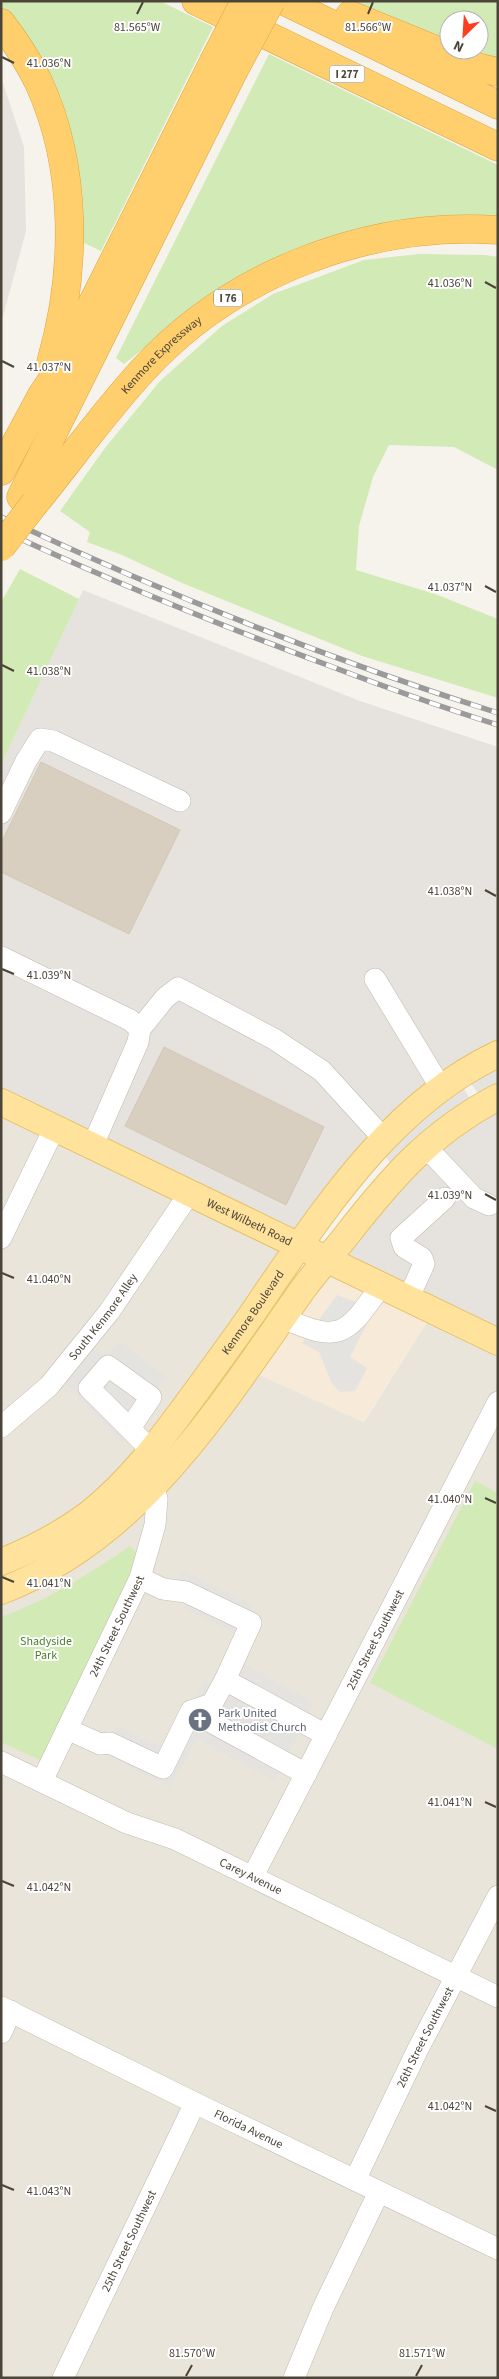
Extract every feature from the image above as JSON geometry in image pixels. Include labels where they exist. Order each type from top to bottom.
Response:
[{"type":"highway","name":"I 277","points":[[196,1],[498,148]]},
{"type":"highway","points":[[1,537],[28,500],[223,68],[245,1]]},
{"type":"highway","points":[[1,471],[42,396],[60,368],[223,68],[271,1]]},
{"type":"highway","points":[[284,1],[498,106]]},
{"type":"highway","points":[[316,1],[480,68],[498,72]]},
{"type":"highway","points":[[1,23],[38,80],[51,114],[68,198],[70,235],[68,269],[56,344],[42,396]]},
{"type":"highway","name":"Kenmore Expressway","points":[[1,547],[28,500],[143,370],[186,329],[231,296],[259,280],[325,253],[370,240],[442,230],[498,230]]},
{"type":"main road","name":"Kenmore Boulevard","points":[[1,1591],[29,1579],[85,1547],[112,1527],[144,1480],[152,1451],[220,1359],[298,1246],[383,1138],[419,1105],[469,1068],[498,1054]]},
{"type":"main road","name":"Kenmore Boulevard","points":[[1,1562],[49,1539],[180,1459],[214,1415],[283,1318],[375,1199],[425,1146],[466,1116],[498,1097]]},
{"type":"main road","name":"West Wilbeth Road","points":[[1,1102],[498,1342]]},
{"type":"street","points":[[1,812],[26,761],[40,739],[53,741],[180,801]]},
{"type":"street","points":[[1,957],[130,1020],[140,1029]]},
{"type":"street","points":[[375,979],[442,1088]]},
{"type":"street","points":[[92,1147],[138,1042],[140,1029],[165,998],[178,988],[274,1039],[322,1071],[383,1138]]},
{"type":"street","points":[[1,1238],[54,1129]]},
{"type":"street","points":[[425,1146],[474,1198],[489,1205]]},
{"type":"street","name":"South Kenmore Alley","points":[[1,1427],[49,1386],[108,1312],[190,1194]]},
{"type":"street","points":[[408,1299],[424,1264],[422,1258],[404,1248],[402,1238],[445,1198]]},
{"type":"street","points":[[283,1318],[314,1332],[327,1333],[342,1330],[359,1317],[381,1286]]},
{"type":"street","name":"25th Street Southwest","points":[[253,1876],[498,1402]]},
{"type":"street","points":[[130,1428],[152,1451]]},
{"type":"street","name":"24th Street Southwest","points":[[42,1782],[140,1578],[155,1525],[158,1499],[144,1480]]},
{"type":"street","points":[[67,1729],[100,1744],[110,1743],[163,1768],[191,1711],[212,1704],[225,1680],[251,1623],[186,1592],[163,1589],[140,1578]]},
{"type":"street","points":[[225,1680],[326,1735]]},
{"type":"street","points":[[191,1711],[306,1774]]},
{"type":"street","name":"Carey Avenue","points":[[1,1762],[127,1823],[175,1838],[498,1997]]},
{"type":"street","name":"26th Street Southwest","points":[[355,2180],[418,2050],[498,1896]]},
{"type":"street","points":[[1,2032],[6,2009]]},
{"type":"street","name":"Florida Avenue","points":[[6,2009],[195,2103],[498,2249]]},
{"type":"street","name":"25th Street Southwest","points":[[63,2378],[195,2103]]},
{"type":"street","points":[[294,2378],[323,2308],[379,2192]]},
{"type":"shaded area","points":[[1,77],[24,147],[26,231],[1,324]]},
{"type":"shaded area","points":[[83,590],[360,701],[498,747],[498,1054],[469,1068],[298,1246],[1,1101],[1,765]]},
{"type":"shaded area","points":[[498,1063],[498,1085],[480,1096],[469,1081]]},
{"type":"shaded area","points":[[461,1085],[471,1100],[392,1165],[381,1151]]},
{"type":"shaded area","points":[[498,1097],[498,1342],[327,1260],[375,1199]]},
{"type":"shaded area","points":[[1,1102],[298,1246],[145,1460],[1,1562]]},
{"type":"shaded area","points":[[329,1267],[431,1316],[363,1422],[255,1373]]},
{"type":"shaded area","points":[[337,1295],[375,1309],[350,1357],[367,1368],[355,1391],[340,1392],[332,1384],[319,1352],[302,1343]]},
{"type":"shaded area","points":[[434,1311],[498,1342],[498,2378],[1,2378],[1,1591],[61,1562],[247,1369],[364,1422]]},
{"type":"shaded area","points":[[121,1342],[167,1377],[159,1388],[163,1392],[122,1444],[63,1381],[92,1348],[101,1354],[110,1352],[114,1346]]},
{"type":"shaded area","points":[[183,1570],[253,1605],[239,1661],[314,1702],[275,1781],[197,1739],[170,1787],[91,1748],[98,1737],[120,1727],[167,1750],[192,1699],[195,1701],[204,1680],[214,1685],[241,1636],[184,1608],[188,1600],[171,1593]]},
{"type":"green space","points":[[1,1],[160,1],[213,27],[101,251],[82,242],[1,11]]},
{"type":"green space","points":[[351,1],[498,1],[498,64],[488,60],[489,10],[439,10],[439,40]]},
{"type":"green space","points":[[269,54],[498,165],[498,222],[440,218],[173,326],[124,364],[116,358]]},
{"type":"green space","points":[[419,254],[485,255],[498,257],[498,470],[454,447],[389,445],[373,477],[359,526],[356,570],[435,594],[498,619],[498,698],[362,656],[182,583],[122,555],[87,542],[90,532],[60,511],[105,448],[160,381],[222,326],[273,294],[364,260]]},
{"type":"green space","points":[[20,569],[79,599],[1,765],[1,602]]},
{"type":"green space","points":[[475,1481],[498,1493],[498,1749],[370,1683]]},
{"type":"green space","name":"Shadyside Park","points":[[130,1546],[139,1556],[42,1761],[1,1742],[1,1617],[35,1603],[68,1586]]},
{"type":"building","points":[[41,762],[180,830],[129,934],[1,872],[1,843]]},
{"type":"building","points":[[164,1047],[324,1127],[286,1205],[125,1126]]},
{"type":"railway","points":[[1,517],[123,572],[246,623],[371,670],[498,713]]},
{"type":"railway","points":[[1,530],[123,584],[247,634],[392,689],[498,725]]},
{"type":"place","name":"Park United Methodist Church","points":[[200,1720]]}]
